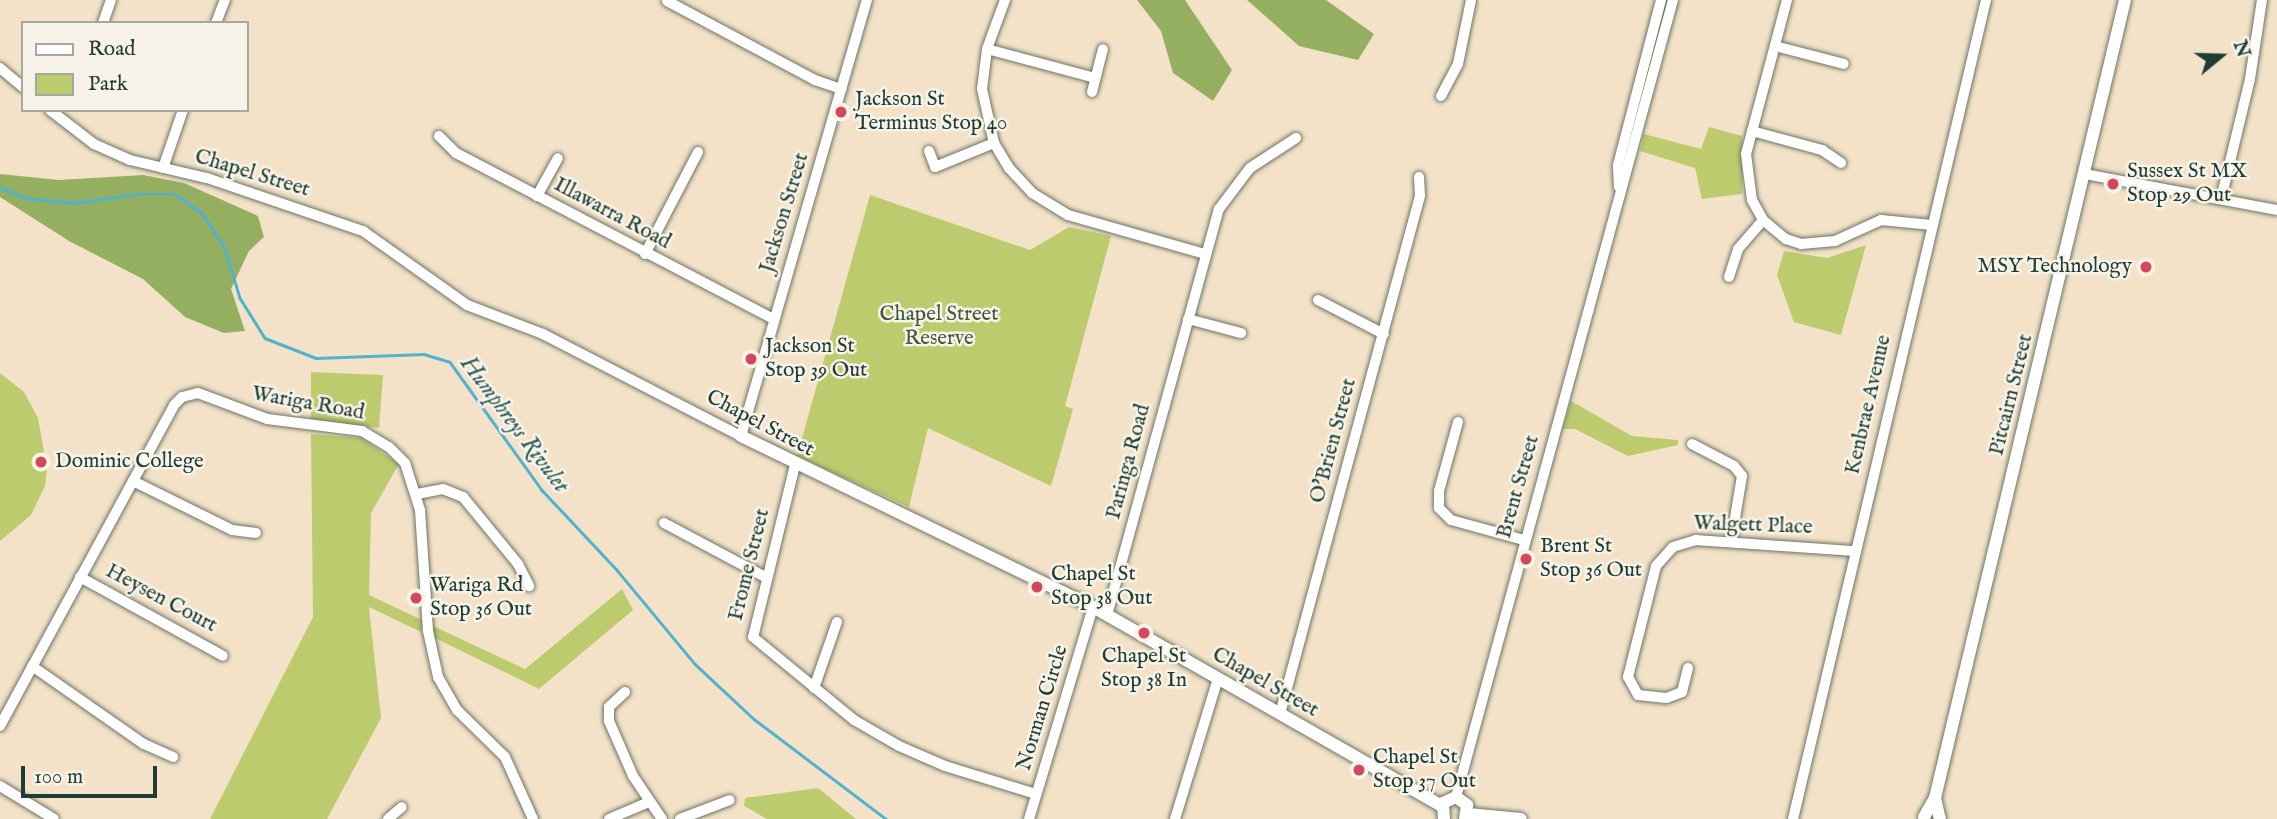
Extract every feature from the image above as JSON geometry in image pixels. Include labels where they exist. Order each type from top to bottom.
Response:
[{"type":"street","points":[[104,21],[111,0]]},
{"type":"street","points":[[217,21],[225,0]]},
{"type":"street","name":"Jackson Street","points":[[741,436],[867,0]]},
{"type":"street","points":[[1005,0],[986,49],[982,89],[994,143],[1019,181],[1057,210],[1205,254]]},
{"type":"street","points":[[1441,96],[1458,64],[1471,0]]},
{"type":"street","name":"Brent Street","points":[[1619,187],[1618,165],[1661,0]]},
{"type":"street","name":"Brent Street","points":[[1457,797],[1619,187],[1673,0]]},
{"type":"street","points":[[1787,0],[1752,131],[1747,177],[1763,220],[1786,239],[1801,244],[1835,241],[1881,220],[1932,225]]},
{"type":"street","name":"Kenbrae Avenue","points":[[1793,819],[1986,0]]},
{"type":"street","name":"Pitcairn Street","points":[[1922,818],[1935,799],[2125,0]]},
{"type":"street","points":[[2221,200],[2250,79],[2262,0]]},
{"type":"street","points":[[667,1],[815,80],[841,89]]},
{"type":"street","points":[[1775,46],[1844,64]]},
{"type":"street","points":[[986,49],[1095,78]]},
{"type":"street","points":[[1092,92],[1102,49]]},
{"type":"street","points":[[0,68],[21,85]]},
{"type":"street","points":[[163,168],[182,112]]},
{"type":"street","name":"Chapel Street","points":[[63,114],[108,151],[363,231],[467,305],[543,334],[795,465],[1093,607],[1280,714],[1443,813]]},
{"type":"street","points":[[1752,131],[1822,150],[1841,163]]},
{"type":"street","name":"Illawarra Road","points":[[439,136],[456,153],[773,319]]},
{"type":"street","name":"Paringa Road","points":[[1107,615],[1219,209],[1233,184],[1259,160],[1296,138]]},
{"type":"street","points":[[929,151],[936,172],[994,143]]},
{"type":"street","points":[[645,254],[698,152]]},
{"type":"street","points":[[537,196],[558,158]]},
{"type":"street","points":[[2085,174],[2277,210]]},
{"type":"street","name":"O'Brien Street","points":[[1280,714],[1420,196],[1419,177]]},
{"type":"street","points":[[1729,276],[1738,249],[1750,230],[1763,220]]},
{"type":"street","points":[[1318,300],[1384,334]]},
{"type":"street","points":[[1188,319],[1241,333]]},
{"type":"street","name":"Wariga Road","points":[[0,726],[177,400],[198,393],[267,419],[371,435],[405,463],[417,494],[428,631],[438,677],[457,709],[505,757],[533,819]]},
{"type":"street","points":[[1458,422],[1439,491],[1439,508],[1451,520],[1524,540]]},
{"type":"street","points":[[1692,444],[1734,466],[1742,476],[1731,542]]},
{"type":"street","name":"Frome Street","points":[[795,465],[765,577],[753,637],[814,688],[899,746],[945,766],[1036,794]]},
{"type":"street","points":[[133,481],[232,530],[256,533]]},
{"type":"street","points":[[417,494],[443,489],[463,497],[518,564],[529,586]]},
{"type":"street","points":[[664,523],[765,577]]},
{"type":"street","name":"Walgett Place","points":[[1688,668],[1684,688],[1672,697],[1644,698],[1630,685],[1627,670],[1656,566],[1666,552],[1688,540],[1854,551]]},
{"type":"street","name":"Heysen Court","points":[[80,577],[223,656]]},
{"type":"street","name":"Norman Circle","points":[[1029,819],[1093,607]]},
{"type":"street","points":[[814,688],[837,621]]},
{"type":"street","points":[[32,666],[144,744],[173,757]]},
{"type":"street","points":[[1175,819],[1218,678]]},
{"type":"street","points":[[625,692],[609,707],[609,721],[649,802],[662,819]]},
{"type":"street","points":[[0,786],[54,819]]},
{"type":"street","points":[[1443,813],[1457,797],[1467,805],[1466,816],[1521,819]]},
{"type":"street","name":"Pitcairn Street","points":[[1935,799],[1940,819]]},
{"type":"street","points":[[680,819],[730,800]]},
{"type":"street","points":[[609,819],[649,802]]},
{"type":"street","points":[[388,819],[402,807]]},
{"type":"street","points":[[1922,818],[1940,819]]},
{"type":"green space","points":[[1137,0],[1185,0],[1232,70],[1213,101],[1173,73],[1161,31]]},
{"type":"green space","points":[[1247,0],[1326,0],[1374,34],[1358,60],[1299,46]]},
{"type":"green space","points":[[1709,127],[1742,136],[1742,194],[1702,199],[1695,168],[1640,151],[1644,134],[1701,149]]},
{"type":"green space","points":[[0,174],[59,180],[143,175],[184,183],[258,216],[264,237],[249,251],[231,289],[245,331],[224,333],[185,317],[143,279],[69,241],[0,197]]},
{"type":"green space","name":"Chapel Street Reserve","points":[[870,195],[1030,250],[1069,227],[1111,236],[1065,406],[1073,409],[1051,486],[928,428],[909,507],[797,456]]},
{"type":"green space","points":[[1866,245],[1841,335],[1794,322],[1777,275],[1784,251],[1827,258]]},
{"type":"green space","points":[[311,372],[383,375],[379,428],[311,419]]},
{"type":"green space","points":[[0,373],[24,392],[38,418],[47,469],[45,486],[31,515],[0,541]]},
{"type":"green space","points":[[1571,401],[1632,436],[1678,440],[1678,445],[1628,456],[1575,429],[1563,429]]},
{"type":"green space","points":[[311,434],[361,438],[399,464],[371,513],[369,595],[422,620],[421,632],[369,607],[381,718],[327,819],[210,819],[313,617]]},
{"type":"green space","points":[[622,589],[633,610],[539,689],[433,637],[433,626],[525,669]]},
{"type":"green space","points":[[818,788],[856,819],[767,819],[744,806],[745,798]]},
{"type":"waterway","name":"Humphreys Rivulet","points":[[0,187],[25,198],[74,203],[138,194],[175,194],[202,213],[225,248],[240,298],[265,338],[316,358],[424,354],[450,362],[542,490],[617,570],[695,664],[754,719],[886,819]]},
{"type":"place","name":"Jackson St Terminus Stop 40","points":[[841,112]]},
{"type":"place","name":"Sussex St MX Stop 29 Out","points":[[2113,184]]},
{"type":"place","name":"MSY Technology","points":[[2146,267]]},
{"type":"place","name":"Jackson St Stop 39 Out","points":[[751,359]]},
{"type":"place","name":"Dominic College","points":[[41,462]]},
{"type":"place","name":"Brent St Stop 36 Out","points":[[1526,559]]},
{"type":"place","name":"Chapel St Stop 38 Out","points":[[1037,587]]},
{"type":"place","name":"Wariga Rd Stop 36 Out","points":[[416,598]]},
{"type":"place","name":"Chapel St Stop 38 In","points":[[1144,633]]},
{"type":"place","name":"Chapel St Stop 37 Out","points":[[1359,770]]}]
